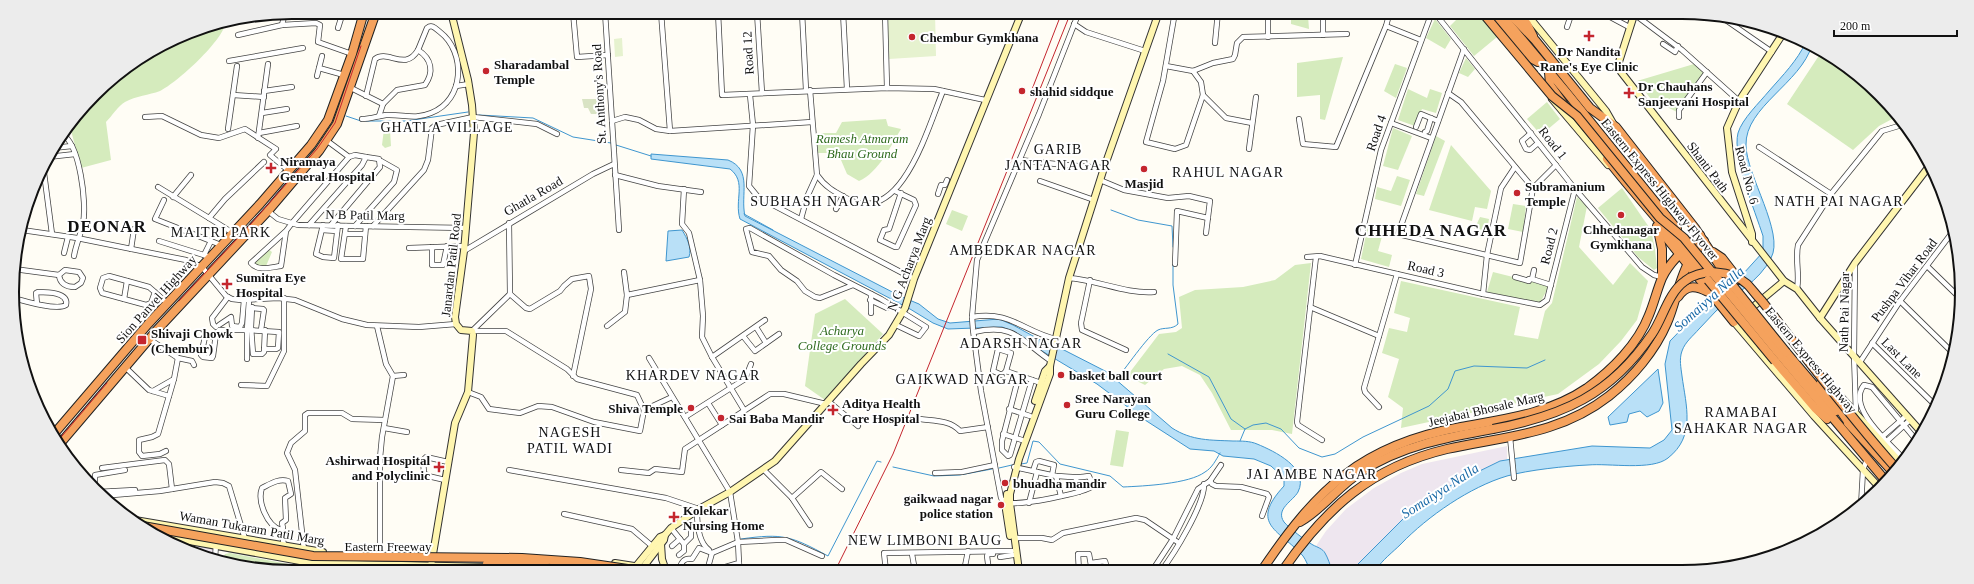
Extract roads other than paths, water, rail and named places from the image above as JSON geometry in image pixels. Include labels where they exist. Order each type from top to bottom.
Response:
[{"type":"highway","name":"Sion Panvel Highway","points":[[57,430],[167,303],[202,267],[207,256],[222,245],[311,145],[328,120],[352,54],[362,19]]},
{"type":"highway","name":"Sion Panvel Highway","points":[[63,440],[149,339],[268,211],[326,140],[337,124],[351,88],[374,19]]},
{"type":"highway","points":[[1487,19],[1552,96],[1577,116],[1660,218],[1684,238]]},
{"type":"highway","points":[[1497,19],[1527,56],[1542,64]]},
{"type":"highway","points":[[1505,19],[1549,72],[1550,86],[1633,193],[1653,215],[1682,252],[1710,293],[1733,320]]},
{"type":"highway","points":[[1515,19],[1535,40],[1590,108],[1616,127],[1732,278],[1748,291],[1757,301],[1807,363],[1851,426]]},
{"type":"highway","points":[[1523,19],[1535,40]]},
{"type":"highway","name":"Eastern Express Highway Flyover","points":[[1549,72],[1780,356]]},
{"type":"highway","points":[[1653,215],[1662,249],[1662,277]]},
{"type":"highway","points":[[1657,226],[1682,252]]},
{"type":"highway","points":[[1287,565],[1310,536],[1350,495],[1367,481],[1392,468],[1447,449],[1545,429],[1571,420],[1609,396],[1633,373],[1653,348],[1668,322],[1689,261],[1702,238]]},
{"type":"highway","name":"Jeejabai Bhosale Marg","points":[[1296,525],[1308,509],[1331,485],[1357,465],[1384,451],[1411,440],[1443,430],[1539,411],[1563,402],[1586,388],[1609,370],[1638,337],[1650,314],[1662,277],[1682,252],[1702,238]]},
{"type":"highway","points":[[1689,261],[1780,356]]},
{"type":"highway","points":[[1265,565],[1279,544],[1296,525],[1313,514],[1336,491],[1361,472],[1387,458],[1429,442],[1528,422],[1548,416],[1566,409],[1590,395],[1635,357],[1653,333],[1675,291],[1685,281],[1700,274],[1718,272],[1729,274],[1747,284],[1861,429],[1894,464]]},
{"type":"highway","name":"Eastern Express Highway","points":[[1732,278],[1780,356],[1815,408],[1844,433],[1882,477]]},
{"type":"highway","points":[[1674,303],[1681,292],[1690,287],[1699,288],[1710,293]]},
{"type":"highway","points":[[1796,350],[1805,375]]},
{"type":"highway","name":"Eastern Express Highway","points":[[1780,356],[1805,375],[1825,400],[1890,469]]},
{"type":"highway","name":"Eastern Freeway","points":[[155,528],[313,556],[522,558],[602,565]]},
{"type":"highway","name":"Eastern Freeway","points":[[169,536],[317,561],[545,565]]},
{"type":"main road","name":"Janardan Patil Road","points":[[453,19],[469,84],[473,118],[466,228],[455,318],[456,324],[462,330],[472,331]]},
{"type":"main road","name":"N G Acharya Marg","points":[[641,565],[652,546],[660,537],[666,535],[671,528],[698,510],[730,492],[775,461],[861,364],[889,335],[896,325],[904,310],[914,279],[948,193],[1019,19]]},
{"type":"main road","points":[[1015,467],[1028,428],[1050,374],[1051,362],[1069,278],[1104,168],[1157,19]]},
{"type":"main road","points":[[1487,19],[1559,107],[1633,193]]},
{"type":"main road","points":[[1531,19],[1606,111],[1616,127]]},
{"type":"main road","points":[[1629,26],[1632,19]]},
{"type":"main road","name":"Shanti Path","points":[[1629,26],[1618,65],[1621,72],[1776,272],[1784,281],[1797,289],[1820,318],[1918,428]]},
{"type":"main road","name":"Road No. 6","points":[[1752,242],[1752,234],[1732,172],[1726,128],[1739,101],[1781,38]]},
{"type":"main road","name":"Nath Pai Nagar","points":[[1855,263],[1926,170]]},
{"type":"main road","points":[[1820,318],[1855,263]]},
{"type":"main road","points":[[1784,281],[1733,320],[1876,484]]},
{"type":"main road","points":[[431,565],[455,423],[468,392],[472,331]]},
{"type":"main road","points":[[1014,565],[1007,503],[1010,494],[1019,439],[1028,428],[1030,416],[1044,371],[1051,362]]},
{"type":"main road","points":[[1807,363],[1856,413],[1898,459]]},
{"type":"main road","points":[[1007,503],[1018,565]]},
{"type":"main road","name":"Waman Tukaram Patil Marg","points":[[144,521],[315,552],[558,557],[607,565]]},
{"type":"main road","points":[[166,534],[168,525]]},
{"type":"main road","points":[[642,565],[661,544],[666,535]]},
{"type":"main road","name":"Waman Tukaram Patil Marg","points":[[186,543],[216,546],[310,563],[340,565]]},
{"type":"main road","points":[[661,544],[664,565]]},
{"type":"street","points":[[282,25],[283,19]]},
{"type":"street","points":[[338,28],[341,19]]},
{"type":"street","points":[[574,19],[577,57],[608,55]]},
{"type":"street","name":"St. Anthony's Road","points":[[605,19],[619,230]]},
{"type":"street","points":[[662,19],[670,131]]},
{"type":"street","points":[[718,19],[722,96],[847,88],[887,88],[943,91],[986,100]]},
{"type":"street","name":"Road 12","points":[[757,19],[762,93]]},
{"type":"street","points":[[803,19],[817,175],[824,186],[856,203],[872,204],[889,196],[895,191],[905,178],[943,91]]},
{"type":"street","points":[[843,19],[847,88]]},
{"type":"street","points":[[885,19],[887,88]]},
{"type":"street","points":[[1015,467],[1076,479],[1090,476],[1093,486],[1079,492],[1029,503],[1007,503],[1001,498],[981,391],[972,318],[977,260],[1020,160],[1076,19]]},
{"type":"street","points":[[1174,19],[1164,81],[1146,142],[1175,149],[1186,145],[1203,95],[1201,82],[1193,71]]},
{"type":"street","points":[[1215,43],[1217,19]]},
{"type":"street","points":[[1268,19],[1268,37]]},
{"type":"street","points":[[1323,19],[1324,35]]},
{"type":"street","points":[[1300,119],[1303,144],[1336,147],[1388,19]]},
{"type":"street","name":"Road 4","points":[[1355,264],[1381,150],[1430,19]]},
{"type":"street","name":"Road 1","points":[[1439,19],[1575,189],[1642,267],[1654,275],[1662,277]]},
{"type":"street","points":[[1567,27],[1570,19]]},
{"type":"street","points":[[1615,19],[1629,26]]},
{"type":"street","points":[[1643,19],[1678,46],[1739,101]]},
{"type":"street","points":[[238,35],[282,25],[316,23],[320,25],[318,42],[352,54]]},
{"type":"street","points":[[1730,23],[1772,52]]},
{"type":"street","points":[[1074,24],[1086,32],[1146,51]]},
{"type":"street","points":[[362,119],[388,115],[409,118],[433,112],[447,100],[456,86],[458,69],[456,55],[447,37],[433,26],[429,26],[426,28],[418,50],[414,56],[407,60],[381,57],[375,59],[366,96]]},
{"type":"street","points":[[1386,26],[1421,40]]},
{"type":"street","points":[[1166,66],[1193,71],[1213,62],[1232,58],[1235,55],[1237,43],[1243,37],[1347,34]]},
{"type":"street","points":[[1663,44],[1675,52],[1678,46]]},
{"type":"street","points":[[229,61],[303,48]]},
{"type":"street","points":[[1464,49],[1398,234],[1520,263],[1533,188],[1556,165]]},
{"type":"street","points":[[379,116],[383,104],[397,90],[425,85],[431,72],[429,60],[418,50]]},
{"type":"street","points":[[317,76],[322,56]]},
{"type":"street","points":[[259,136],[268,64]]},
{"type":"street","points":[[228,129],[237,66]]},
{"type":"street","points":[[319,68],[344,75]]},
{"type":"street","points":[[1679,117],[1679,110],[1707,72]]},
{"type":"street","points":[[456,86],[469,84]]},
{"type":"street","points":[[233,95],[264,94],[292,87]]},
{"type":"street","points":[[351,88],[383,104]]},
{"type":"street","points":[[1448,93],[1461,102],[1533,188]]},
{"type":"street","points":[[750,94],[753,125],[749,186],[758,197],[914,279]]},
{"type":"street","points":[[1203,95],[1226,118],[1252,123]]},
{"type":"street","points":[[1249,149],[1256,97]]},
{"type":"street","points":[[262,114],[287,109]]},
{"type":"street","points":[[1416,127],[1421,114],[1438,120]]},
{"type":"street","points":[[145,117],[162,116],[201,135],[223,138],[244,129],[259,136],[276,149],[270,155],[289,170]]},
{"type":"street","points":[[373,226],[424,170],[428,160],[432,128],[436,125],[473,118],[537,124],[557,134]]},
{"type":"street","points":[[612,121],[625,118],[633,119],[656,129],[670,131],[812,122]]},
{"type":"street","points":[[1425,132],[1427,131],[1432,118]]},
{"type":"street","points":[[1391,123],[1431,138]]},
{"type":"street","points":[[259,136],[297,126]]},
{"type":"street","points":[[1797,289],[1799,280],[1797,253],[1798,245],[1831,194],[1882,131],[1899,126]]},
{"type":"street","points":[[1531,133],[1522,140],[1526,149],[1530,150],[1538,142]]},
{"type":"street","points":[[67,137],[69,154]]},
{"type":"street","points":[[326,140],[349,157]]},
{"type":"street","points":[[60,148],[69,147]]},
{"type":"street","points":[[69,147],[75,154],[84,203],[83,223],[77,238],[74,256]]},
{"type":"street","points":[[1759,147],[1831,194]]},
{"type":"street","points":[[56,155],[75,154]]},
{"type":"street","points":[[286,231],[281,266],[257,268],[252,266],[251,263],[286,231],[349,157],[355,155],[379,159],[397,170],[394,182],[355,226]]},
{"type":"street","points":[[309,225],[362,165],[366,157]]},
{"type":"street","points":[[1020,160],[1104,168]]},
{"type":"street","points":[[331,225],[380,167],[381,161]]},
{"type":"street","points":[[209,218],[225,198],[264,162]]},
{"type":"street","name":"Ghatla Road","points":[[464,248],[593,174],[614,164]]},
{"type":"street","points":[[1484,294],[1487,255],[1501,188],[1515,167]]},
{"type":"street","points":[[615,174],[658,186],[701,192]]},
{"type":"street","points":[[801,219],[807,197],[817,175]]},
{"type":"street","points":[[173,196],[191,176]]},
{"type":"street","points":[[44,179],[52,234]]},
{"type":"street","points":[[947,180],[945,184],[941,185],[939,191],[948,193]]},
{"type":"street","points":[[1100,180],[1124,190],[1168,198],[1189,196],[1210,201],[1206,233]]},
{"type":"street","points":[[1040,181],[1094,200]]},
{"type":"street","points":[[158,187],[233,233]]},
{"type":"street","points":[[684,189],[682,224],[688,233],[700,280],[704,316],[702,337],[712,357],[744,410]]},
{"type":"street","name":"Road 2","points":[[1540,304],[1548,300],[1575,189]]},
{"type":"street","points":[[895,191],[901,193],[914,200],[916,207],[897,247],[894,247],[880,240],[884,230],[889,229],[901,193]]},
{"type":"street","points":[[836,209],[843,196]]},
{"type":"street","points":[[164,200],[154,219],[222,245]]},
{"type":"street","name":"N B Patil Marg","points":[[268,211],[278,219],[322,228],[331,225],[337,228],[346,226],[373,226],[466,228]]},
{"type":"street","points":[[1175,264],[1177,211],[1208,218]]},
{"type":"street","points":[[472,331],[510,294],[509,223]]},
{"type":"street","points":[[346,226],[341,260],[363,259],[366,226]]},
{"type":"street","points":[[322,228],[337,228],[334,258],[326,258],[316,254],[322,228]]},
{"type":"street","points":[[853,285],[820,298],[815,297],[781,270],[772,258],[752,252],[746,229],[750,228],[853,285],[904,310],[926,327],[919,336],[896,325]]},
{"type":"street","points":[[131,249],[134,229]]},
{"type":"street","points":[[26,231],[68,236],[186,260],[202,267],[221,291],[228,297],[249,300],[284,298],[300,302],[358,324],[419,327],[456,324]]},
{"type":"street","points":[[345,234],[365,234]]},
{"type":"street","points":[[64,253],[68,236]]},
{"type":"street","name":"Pushpa Vihar Road","points":[[1860,362],[1900,301],[1949,236]]},
{"type":"street","points":[[159,241],[207,256],[211,241]]},
{"type":"street","points":[[408,248],[446,246],[464,248]]},
{"type":"street","points":[[432,247],[432,266],[443,266],[446,246]]},
{"type":"street","name":"Road 3","points":[[1307,257],[1316,257],[1355,264],[1484,294],[1540,304]]},
{"type":"street","points":[[1316,257],[1297,422],[1298,425],[1322,440]]},
{"type":"street","name":"Nath Pai Nagar","points":[[1855,263],[1854,355],[1856,413]]},
{"type":"street","points":[[1927,266],[1955,293]]},
{"type":"street","points":[[20,270],[59,275],[65,270],[79,272],[82,274],[83,278],[78,285],[70,287],[62,284],[59,275]]},
{"type":"street","points":[[1532,279],[1534,270]]},
{"type":"street","points":[[608,326],[625,312],[627,295],[624,272]]},
{"type":"street","points":[[1379,407],[1365,392],[1364,388],[1397,274]]},
{"type":"street","points":[[155,292],[151,303],[148,305],[102,293],[100,288],[103,278],[107,276],[149,287],[155,292],[167,303]]},
{"type":"street","points":[[510,294],[526,308],[530,309],[560,291],[572,279],[589,276],[591,289],[573,376]]},
{"type":"street","points":[[1516,277],[1529,280],[1532,279],[1551,285]]},
{"type":"street","points":[[1069,278],[1090,280],[1138,293],[1154,292]]},
{"type":"street","points":[[627,295],[700,280]]},
{"type":"street","points":[[1090,280],[1081,327],[1089,334],[1126,350]]},
{"type":"street","points":[[124,299],[127,281]]},
{"type":"street","points":[[19,300],[37,304],[59,307],[66,305],[67,302],[66,299],[58,294],[38,292],[36,293],[37,304]]},
{"type":"street","points":[[871,294],[871,313]]},
{"type":"street","points":[[228,297],[212,318],[213,324],[220,327],[279,332],[278,348],[264,349]]},
{"type":"street","points":[[241,385],[267,386],[274,375],[284,352],[284,298]]},
{"type":"street","points":[[247,359],[252,308],[249,300]]},
{"type":"street","points":[[237,328],[242,324],[249,300]]},
{"type":"street","points":[[249,300],[249,330],[252,353],[262,354],[264,349],[264,310],[252,308]]},
{"type":"street","points":[[870,300],[887,308]]},
{"type":"street","points":[[1900,301],[1949,349]]},
{"type":"street","points":[[1310,307],[1379,336]]},
{"type":"street","points":[[972,318],[997,316],[1010,319],[1056,340]]},
{"type":"street","points":[[216,337],[205,337],[203,357],[212,358],[214,356],[216,337],[220,327],[231,317],[232,326],[237,328]]},
{"type":"street","points":[[712,357],[765,320]]},
{"type":"street","points":[[377,326],[386,364],[393,376],[380,458],[380,553]]},
{"type":"street","points":[[756,327],[766,343]]},
{"type":"street","points":[[973,331],[1001,329],[1020,337],[1051,362]]},
{"type":"street","points":[[468,392],[481,397],[489,408],[520,413],[538,406],[552,407],[594,422],[640,431],[644,410],[637,395],[577,379],[567,369],[506,331],[472,331]]},
{"type":"street","points":[[743,336],[754,351],[779,334]]},
{"type":"street","points":[[149,339],[178,358],[192,361],[194,365]]},
{"type":"street","name":"Last Lane","points":[[1872,343],[1932,402]]},
{"type":"street","points":[[998,349],[1011,352],[1006,371],[1002,375],[993,371],[998,349]]},
{"type":"street","points":[[166,451],[160,454],[142,456],[139,452],[139,440],[158,434],[174,379],[178,358]]},
{"type":"street","points":[[649,358],[730,492],[734,528],[738,541],[739,563],[732,565]]},
{"type":"street","points":[[685,417],[745,379],[751,364]]},
{"type":"street","points":[[125,367],[152,391],[169,396]]},
{"type":"street","points":[[1006,371],[1041,383]]},
{"type":"street","points":[[393,376],[404,375]]},
{"type":"street","points":[[1019,375],[1003,434],[1002,450],[1008,456],[1019,439],[1023,413],[1032,380]]},
{"type":"street","points":[[152,391],[174,379]]},
{"type":"street","points":[[1901,456],[1864,414],[1860,394],[1864,385],[1872,386],[1913,437]]},
{"type":"street","points":[[1877,393],[1883,388]]},
{"type":"street","points":[[620,470],[649,472],[655,469],[682,472],[685,449],[770,394],[784,394],[827,403],[858,426]]},
{"type":"street","points":[[644,410],[672,397]]},
{"type":"street","points":[[708,403],[722,425]]},
{"type":"street","points":[[1009,409],[1030,416]]},
{"type":"street","points":[[304,550],[296,470],[288,453],[291,443],[305,431],[305,415],[308,413],[342,413],[352,419],[385,420]]},
{"type":"street","points":[[1883,436],[1900,421],[1908,418]]},
{"type":"street","points":[[1887,441],[1904,426],[1908,418]]},
{"type":"street","points":[[920,419],[946,422],[954,425],[960,431],[988,427]]},
{"type":"street","points":[[384,428],[406,432]]},
{"type":"street","points":[[1003,434],[1019,439]]},
{"type":"street","points":[[1510,437],[1513,454],[1514,477]]},
{"type":"street","points":[[445,480],[428,476],[424,473],[423,460],[426,458],[448,462]]},
{"type":"street","points":[[1861,497],[1863,470],[1867,459]]},
{"type":"street","points":[[102,468],[165,460],[170,464],[172,490]]},
{"type":"street","points":[[1029,503],[1036,462],[1039,461],[1054,465],[1054,475],[1061,496]]},
{"type":"street","points":[[935,473],[962,472],[995,465]]},
{"type":"street","points":[[1157,565],[1173,539],[1195,494],[1204,484],[1210,481],[1221,465]]},
{"type":"street","points":[[95,481],[95,474],[125,470]]},
{"type":"street","points":[[509,470],[666,498],[698,510],[699,530],[706,547],[712,551],[738,541],[786,540],[822,556]]},
{"type":"street","points":[[764,470],[792,498],[810,525]]},
{"type":"street","points":[[792,498],[821,472],[842,489]]},
{"type":"street","points":[[1076,479],[1079,492]]},
{"type":"street","points":[[281,530],[272,525],[267,518],[261,492],[262,488],[276,481],[288,480],[291,494],[285,498],[286,520],[282,523],[283,528],[281,530],[284,546]]},
{"type":"street","points":[[1210,481],[1216,486],[1241,487],[1267,494],[1269,497],[1262,516]]},
{"type":"street","points":[[110,495],[172,490],[215,482],[223,483],[229,486],[245,539]]},
{"type":"street","points":[[1165,565],[1179,543],[1203,497],[1204,484]]},
{"type":"street","points":[[106,491],[136,490]]},
{"type":"street","points":[[564,514],[632,529],[652,546]]},
{"type":"street","points":[[1185,515],[1190,520]]},
{"type":"street","points":[[1014,538],[1042,538],[1052,540],[1063,533],[1136,518],[1145,520],[1179,543]]},
{"type":"street","points":[[684,544],[690,540],[691,526]]},
{"type":"street","points":[[671,528],[684,544],[684,551],[679,555]]},
{"type":"street","points":[[215,554],[217,534]]},
{"type":"street","points":[[672,546],[680,539]]},
{"type":"street","points":[[681,565],[687,558],[692,559],[699,548],[712,553],[738,541]]},
{"type":"street","points":[[885,565],[884,553],[912,554],[968,551],[981,553]]},
{"type":"street","points":[[965,565],[968,551]]},
{"type":"street","points":[[709,565],[712,553]]},
{"type":"street","points":[[969,559],[970,553],[1012,553]]},
{"type":"street","points":[[989,565],[988,554],[1004,554],[1003,556],[1012,553]]},
{"type":"street","points":[[1078,565],[1080,553],[1089,554],[1090,563],[1105,561],[1106,565]]},
{"type":"street","points":[[912,554],[914,565]]},
{"type":"water","points":[[1803,47],[1809,51],[1806,59],[1797,71],[1754,119],[1748,131],[1746,145],[1752,172],[1773,234],[1774,247],[1771,258],[1760,274],[1716,311],[1689,339],[1683,348],[1680,364],[1687,409],[1687,420],[1683,440],[1677,449],[1668,458],[1661,462],[1652,464],[1630,466],[1597,465],[1558,467],[1516,474],[1493,481],[1464,495],[1437,513],[1412,533],[1379,565],[1357,565],[1413,509],[1453,484],[1500,461],[1592,446],[1650,448],[1664,440],[1672,430],[1665,364],[1670,341],[1709,301],[1743,274],[1763,252],[1763,236],[1745,184],[1738,155],[1738,133],[1747,116],[1789,68]]},
{"type":"water","points":[[651,154],[728,160],[736,164],[743,177],[745,216],[902,297],[919,304],[938,319],[950,323],[999,319],[1044,342],[1062,349],[1107,372],[1172,428],[1179,432],[1194,438],[1252,442],[1281,456],[1295,468],[1299,475],[1300,483],[1298,492],[1283,509],[1282,517],[1284,522],[1310,543],[1320,548],[1327,557],[1330,565],[1308,565],[1303,556],[1271,526],[1268,518],[1269,510],[1274,499],[1284,486],[1284,478],[1271,466],[1254,459],[1223,456],[1214,451],[1190,449],[1145,420],[1097,384],[1042,351],[1015,332],[1002,327],[948,329],[933,323],[910,309],[740,219],[738,205],[738,180],[730,169],[651,159]]},
{"type":"water","points":[[682,230],[689,247],[689,257],[666,261],[668,231]]},
{"type":"water","points":[[1658,369],[1663,403],[1659,411],[1647,417],[1640,411],[1629,414],[1627,422],[1610,425],[1608,417]]},
{"type":"waterway","points":[[366,121],[406,121],[468,112]]},
{"type":"waterway","points":[[479,115],[533,118],[573,137],[611,143]]},
{"type":"waterway","points":[[346,116],[361,121]]},
{"type":"waterway","points":[[616,145],[651,156]]},
{"type":"waterway","points":[[1111,210],[1138,220],[1172,226],[1173,247]]},
{"type":"waterway","points":[[744,214],[773,230]]},
{"type":"waterway","points":[[1115,381],[1154,333],[1158,330],[1173,327],[1178,324],[1173,285],[1173,264]]},
{"type":"waterway","points":[[1168,354],[1209,377],[1231,419],[1245,429]]},
{"type":"waterway","points":[[1240,441],[1245,429],[1253,425],[1266,423],[1281,429],[1299,448],[1322,457],[1335,454],[1363,437],[1429,406],[1448,389],[1455,371],[1474,366],[1527,368],[1545,360]]},
{"type":"waterway","points":[[1021,464],[1027,463],[1033,441],[1039,442],[1060,464],[1110,476],[1123,487],[1132,487],[1166,484],[1198,476],[1214,464],[1220,453]]},
{"type":"waterway","points":[[741,539],[777,536],[795,540],[828,556],[877,461],[881,462]]},
{"type":"waterway","points":[[999,468],[1012,465]]},
{"type":"waterway","points":[[893,467],[934,476],[960,475],[992,469]]},
{"type":"railway","points":[[1031,92],[1059,19]]},
{"type":"railway","points":[[838,565],[893,454],[1068,19]]},
{"type":"railway","points":[[179,301],[251,224],[317,149],[335,123],[361,46]]},
{"type":"railway","points":[[61,437],[107,383]]},
{"type":"place","name":"Dr Nandita Rane's Eye Clinic","points":[[1589,36]]},
{"type":"place","name":"Chembur Gymkhana","points":[[912,37]]},
{"type":"place","name":"Sharadambal Temple","points":[[486,71]]},
{"type":"place","name":"shahid siddque","points":[[1022,91]]},
{"type":"place","name":"Dr Chauhans Sanjeevani Hospital","points":[[1629,93]]},
{"type":"place","name":"Niramaya General Hospital","points":[[271,168]]},
{"type":"place","name":"Masjid","points":[[1144,169]]},
{"type":"place","name":"Subramanium Temple","points":[[1517,193]]},
{"type":"place","name":"Chhedanagar Gymkhana","points":[[1621,215]]},
{"type":"place","name":"Sumitra Eye Hospital","points":[[227,284]]},
{"type":"place","name":"Shivaji Chowk (Chembur)","points":[[142,340]]},
{"type":"place","name":"basket ball court","points":[[1061,375]]},
{"type":"place","name":"Sree Narayan Guru College","points":[[1067,405]]},
{"type":"place","name":"Shiva Temple","points":[[691,408]]},
{"type":"place","name":"Aditya Health Care Hospital","points":[[833,410]]},
{"type":"place","name":"Sai Baba Mandir","points":[[721,418]]},
{"type":"place","name":"Ashirwad Hospital and Polyclinic","points":[[439,467]]},
{"type":"place","name":"bhuadha mandir","points":[[1005,483]]},
{"type":"place","name":"gaikwaad nagar police station","points":[[1001,505]]},
{"type":"place","name":"Kolekar Nursing Home","points":[[674,517]]},
{"type":"district","name":"GHATLA VILLAGE","points":[[447,127]]},
{"type":"district","name":"GARIB JANTA NAGAR","points":[[1058,158]]},
{"type":"district","name":"RAHUL NAGAR","points":[[1228,172]]},
{"type":"district","name":"SUBHASH NAGAR","points":[[816,201]]},
{"type":"district","name":"NATH PAI NAGAR","points":[[1839,201]]},
{"type":"district","name":"DEONAR","points":[[107,226]]},
{"type":"district","name":"CHHEDA NAGAR","points":[[1431,230]]},
{"type":"district","name":"MAITRI PARK","points":[[221,232]]},
{"type":"district","name":"AMBEDKAR NAGAR","points":[[1023,250]]},
{"type":"district","name":"ADARSH NAGAR","points":[[1021,343]]},
{"type":"district","name":"KHARDEV NAGAR","points":[[693,375]]},
{"type":"district","name":"GAIKWAD NAGAR","points":[[962,379]]},
{"type":"district","name":"RAMABAI SAHAKAR NAGAR","points":[[1741,420]]},
{"type":"district","name":"NAGESH PATIL WADI","points":[[570,440]]},
{"type":"district","name":"JAI AMBE NAGAR","points":[[1312,474]]},
{"type":"district","name":"NEW LIMBONI BAUG","points":[[925,540]]},
{"type":"park label","name":"Ramesh Atmaram Bhau Ground","points":[[862,146]]},
{"type":"park label","name":"Acharya College Grounds","points":[[842,338]]},
{"type":"water label","name":"Somaiyya Nalla","points":[[1709,299]]},
{"type":"water label","name":"Somaiyya Nalla","points":[[1440,491]]}]
